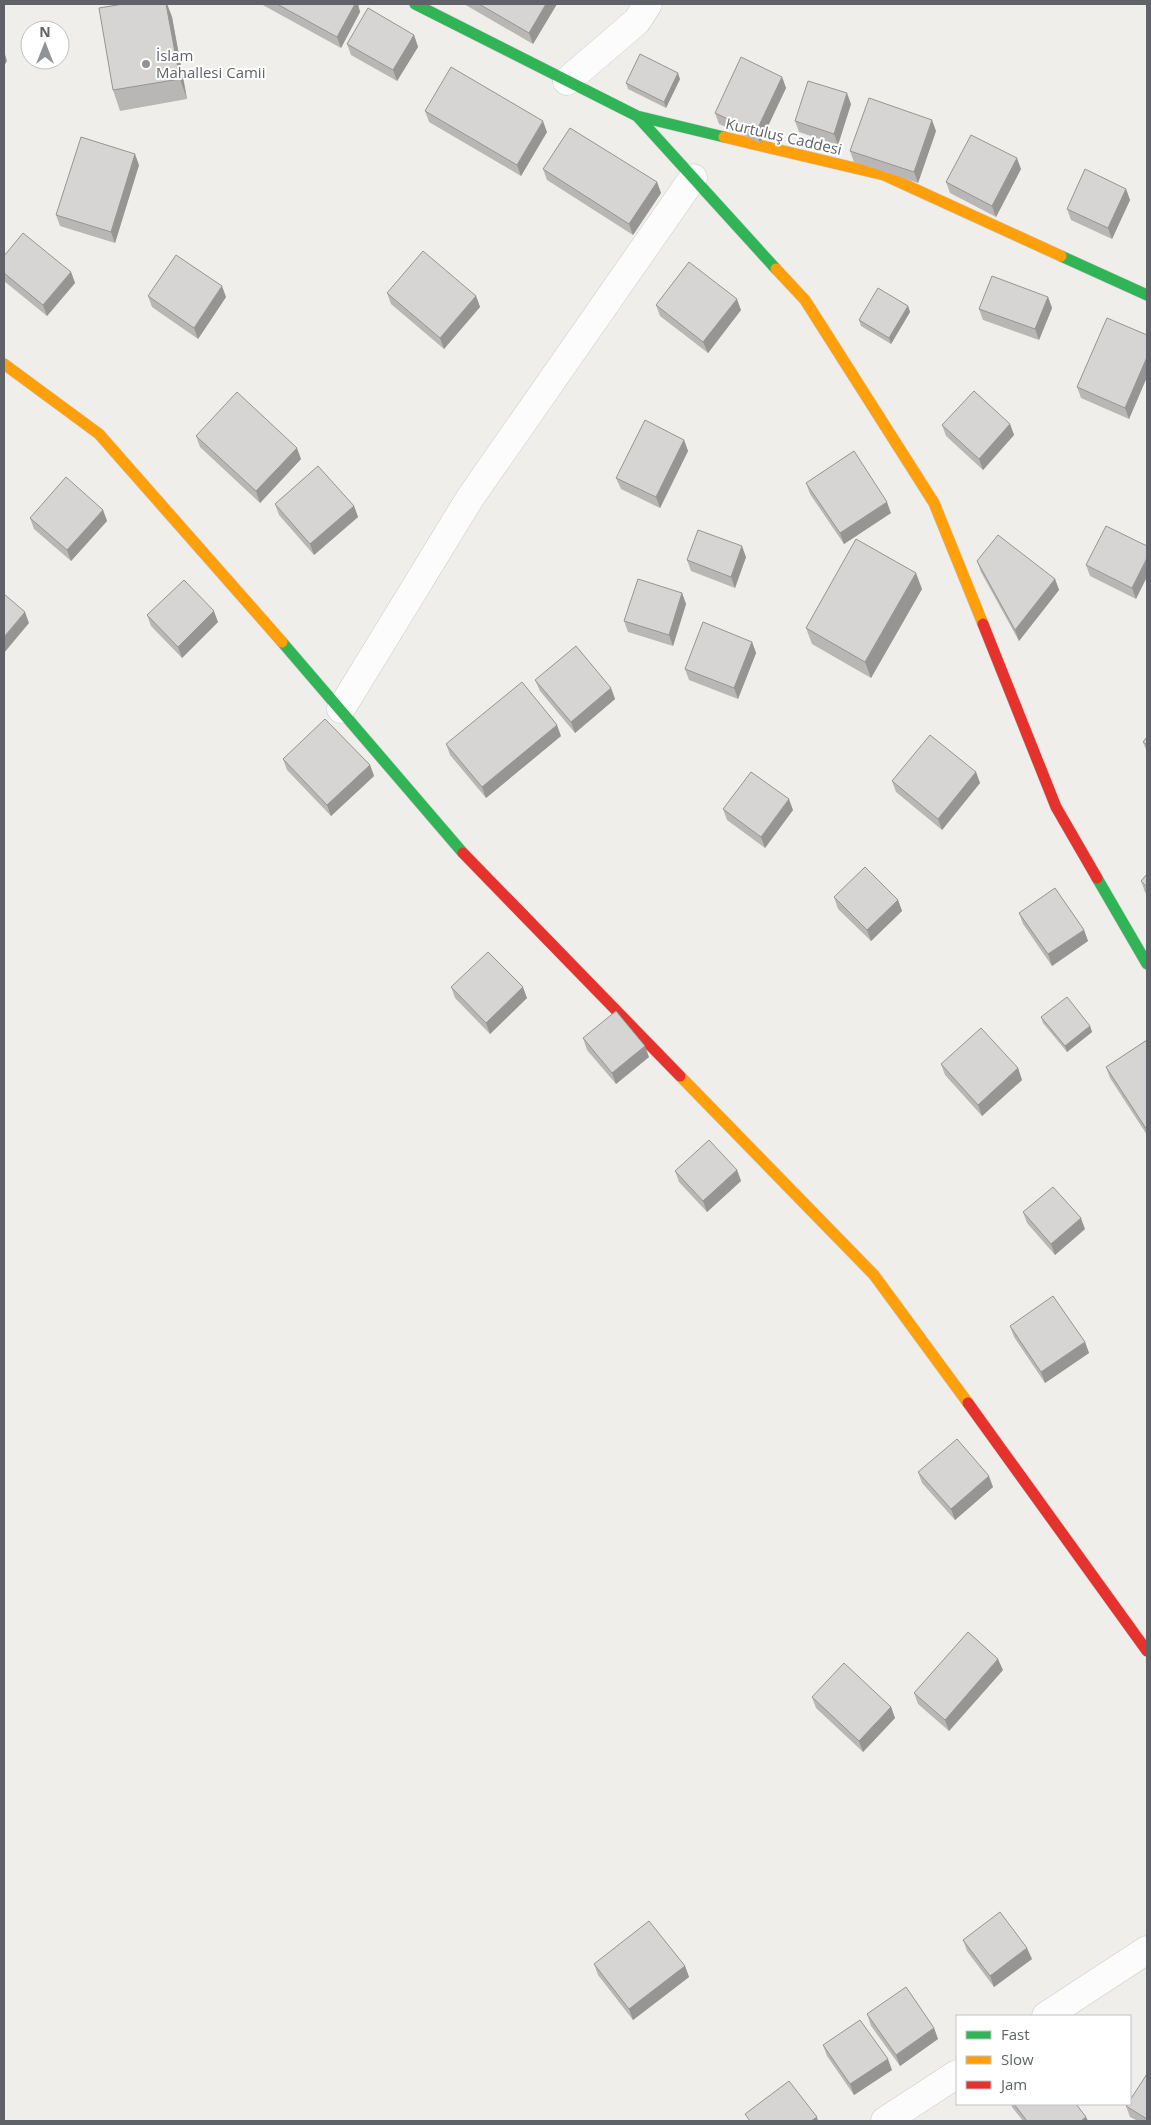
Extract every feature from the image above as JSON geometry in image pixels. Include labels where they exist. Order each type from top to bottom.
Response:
[{"type":"street","name":"Kurtuluş Caddesi","points":[[415,4],[637,116],[884,175],[1147,296]]},
{"type":"street","points":[[567,81],[637,21],[648,4]]},
{"type":"street","points":[[637,116],[805,300],[934,503],[1056,808],[1147,964]]},
{"type":"street","points":[[341,709],[470,498],[693,178]]},
{"type":"street","points":[[4,364],[99,434],[341,709],[470,862],[874,1275],[1120,1611],[1147,1651]]},
{"type":"street","points":[[1048,2015],[1147,1950]]},
{"type":"street","points":[[885,2121],[956,2075]]},
{"type":"building","name":"İslam Mahallesi Camii","points":[[123,4],[166,4],[180,79],[113,90],[99,8]]},
{"type":"building","points":[[277,4],[355,4],[337,37]]},
{"type":"building","points":[[479,4],[546,4],[529,33]]},
{"type":"building","points":[[368,8],[414,35],[393,70],[347,44]]},
{"type":"building","points":[[640,54],[678,73],[664,102],[626,83]]},
{"type":"building","points":[[741,57],[782,77],[756,132],[715,113]]},
{"type":"building","points":[[451,67],[543,121],[517,165],[425,111]]},
{"type":"building","points":[[808,81],[847,93],[834,134],[795,121]]},
{"type":"building","points":[[869,98],[932,120],[914,172],[850,151]]},
{"type":"building","points":[[570,128],[657,182],[629,224],[543,169]]},
{"type":"building","points":[[971,135],[1017,158],[992,206],[946,182]]},
{"type":"building","points":[[81,137],[135,154],[111,232],[56,215]]},
{"type":"building","points":[[1085,169],[1126,189],[1108,228],[1067,209]]},
{"type":"building","points":[[23,233],[71,272],[43,305],[4,273],[4,256]]},
{"type":"building","points":[[423,251],[476,296],[440,338],[387,293]]},
{"type":"building","points":[[176,255],[222,286],[194,328],[148,296]]},
{"type":"building","points":[[689,262],[737,299],[703,342],[656,305]]},
{"type":"building","points":[[992,276],[1048,297],[1035,329],[979,309]]},
{"type":"building","points":[[878,288],[908,306],[889,338],[859,320]]},
{"type":"building","points":[[1107,318],[1147,335],[1147,357],[1125,408],[1077,387]]},
{"type":"building","points":[[974,391],[1010,424],[979,459],[942,425]]},
{"type":"building","points":[[237,392],[297,448],[256,491],[196,436]]},
{"type":"building","points":[[645,420],[684,440],[656,497],[616,478]]},
{"type":"building","points":[[854,451],[887,502],[840,533],[806,483]]},
{"type":"building","points":[[318,466],[354,506],[310,544],[275,504]]},
{"type":"building","points":[[66,477],[103,510],[67,550],[30,518]]},
{"type":"building","points":[[1106,526],[1147,546],[1147,558],[1132,588],[1086,565]]},
{"type":"building","points":[[698,530],[742,546],[731,577],[687,560]]},
{"type":"building","points":[[998,535],[1055,579],[1015,630],[977,561]]},
{"type":"building","points":[[856,539],[916,573],[865,662],[806,628]]},
{"type":"building","points":[[638,579],[682,593],[669,635],[624,621]]},
{"type":"building","points":[[184,580],[214,611],[178,647],[147,615]]},
{"type":"building","points":[[4,594],[25,612],[4,637]]},
{"type":"building","points":[[703,622],[752,642],[734,688],[685,669]]},
{"type":"building","points":[[576,646],[611,688],[571,722],[535,680]]},
{"type":"building","points":[[522,682],[557,725],[482,787],[446,744]]},
{"type":"building","points":[[325,719],[370,765],[327,805],[283,759]]},
{"type":"building","points":[[930,735],[976,772],[938,819],[892,781]]},
{"type":"building","points":[[1147,737],[1147,745],[1143,742]]},
{"type":"building","points":[[751,772],[789,799],[761,837],[723,809]]},
{"type":"building","points":[[865,867],[898,900],[867,930],[834,897]]},
{"type":"building","points":[[1147,874],[1147,887],[1141,881]]},
{"type":"building","points":[[1055,888],[1084,930],[1048,954],[1019,913]]},
{"type":"building","points":[[488,952],[523,987],[486,1023],[451,987]]},
{"type":"building","points":[[1067,997],[1090,1026],[1065,1046],[1041,1017]]},
{"type":"building","points":[[616,1011],[645,1046],[612,1073],[583,1038]]},
{"type":"building","points":[[981,1028],[1018,1068],[978,1105],[941,1064]]},
{"type":"building","points":[[1147,1040],[1147,1130],[1106,1067]]},
{"type":"building","points":[[709,1140],[737,1170],[703,1201],[675,1171]]},
{"type":"building","points":[[1053,1187],[1081,1218],[1051,1244],[1023,1212]]},
{"type":"building","points":[[1053,1296],[1085,1342],[1041,1372],[1010,1326]]},
{"type":"building","points":[[957,1439],[989,1476],[951,1509],[918,1472]]},
{"type":"building","points":[[968,1632],[998,1659],[945,1720],[914,1693]]},
{"type":"building","points":[[844,1663],[891,1707],[859,1741],[812,1697]]},
{"type":"building","points":[[1000,1912],[1027,1948],[990,1976],[963,1940]]},
{"type":"building","points":[[649,1921],[685,1966],[629,2009],[594,1964]]},
{"type":"building","points":[[906,1987],[934,2028],[896,2055],[867,2014]]},
{"type":"building","points":[[860,2020],[888,2059],[850,2084],[823,2045]]},
{"type":"building","points":[[1147,2074],[1147,2119],[1126,2106],[1131,2105],[1131,2098]]},
{"type":"building","points":[[789,2081],[817,2117],[811,2121],[750,2121],[745,2114]]},
{"type":"building","points":[[1015,2105],[1077,2105],[1086,2117],[1081,2121],[1027,2121]]},
{"type":"traffic: fast","points":[[415,4],[637,116],[724,137]]},
{"type":"traffic: fast","points":[[637,116],[776,269]]},
{"type":"traffic: fast","points":[[1061,256],[1147,295]]},
{"type":"traffic: fast","points":[[282,642],[463,853]]},
{"type":"traffic: fast","points":[[1097,878],[1147,964]]},
{"type":"traffic: slow","points":[[724,137],[884,175],[1061,256]]},
{"type":"traffic: slow","points":[[776,269],[805,300],[934,503],[983,624]]},
{"type":"traffic: slow","points":[[4,364],[99,434],[282,642]]},
{"type":"traffic: slow","points":[[680,1076],[874,1275],[968,1403]]},
{"type":"traffic: jam","points":[[983,624],[1056,807],[1097,878]]},
{"type":"traffic: jam","points":[[463,853],[680,1076]]},
{"type":"traffic: jam","points":[[968,1403],[1147,1651]]},
{"type":"place","name":"İslam Mahallesi Camii","points":[[146,64]]}]
